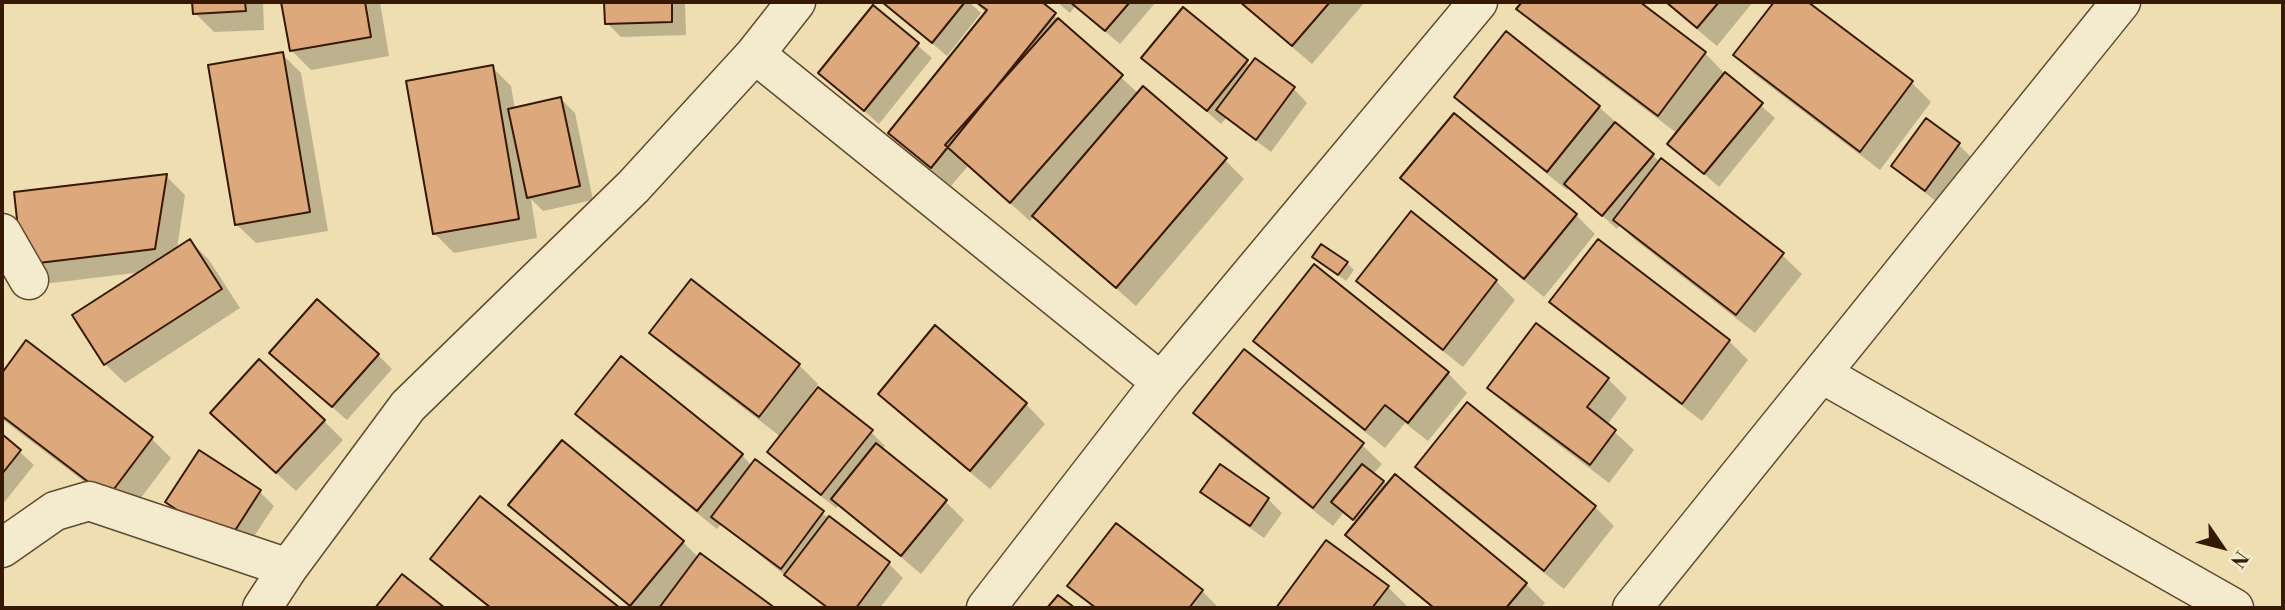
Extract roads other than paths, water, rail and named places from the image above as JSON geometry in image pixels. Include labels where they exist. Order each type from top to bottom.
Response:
[{"type":"street","points":[[262,608],[288,568],[408,406],[633,187],[755,54],[796,2]]},
{"type":"street","points":[[986,608],[1161,382],[1478,2]]},
{"type":"street","points":[[1632,608],[2121,2]]},
{"type":"street","points":[[755,54],[1161,382]]},
{"type":"street","points":[[2,233],[29,280]]},
{"type":"street","points":[[1822,374],[2227,607]]},
{"type":"street","points":[[2,548],[55,511],[89,501],[288,568]]}]
